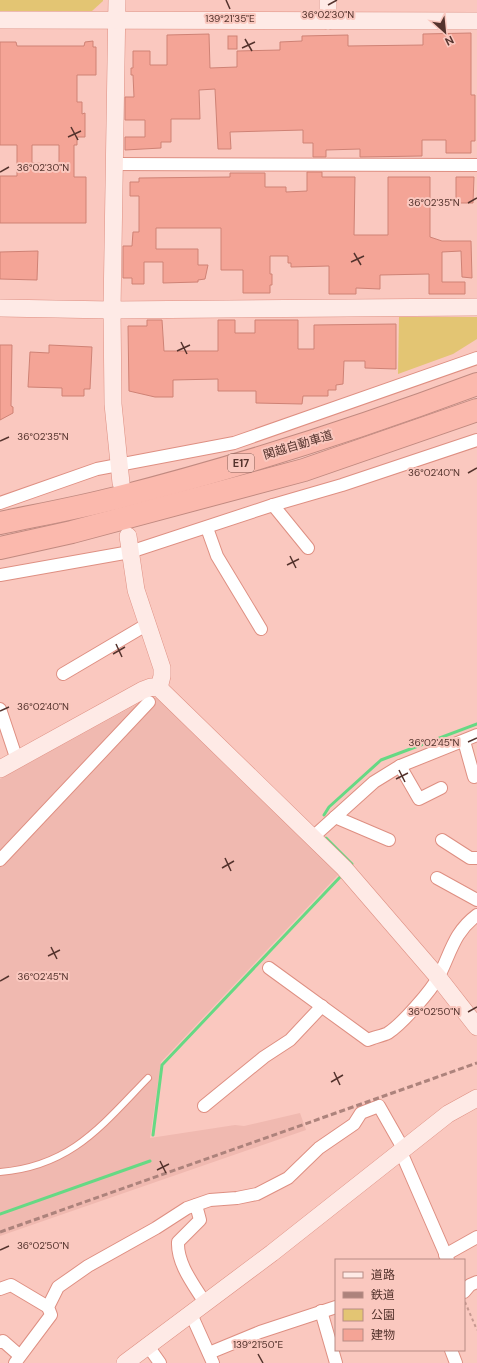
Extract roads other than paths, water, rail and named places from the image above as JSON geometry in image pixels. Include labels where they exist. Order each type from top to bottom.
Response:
[{"type":"highway","name":"関越自動車道","points":[[0,523],[115,498],[220,469],[392,416],[477,384]]},
{"type":"highway","name":"関越自動車道","points":[[0,548],[72,532],[304,470],[477,410]]},
{"type":"street","points":[[117,0],[112,310],[113,404],[121,483]]},
{"type":"street","points":[[328,0],[328,21]]},
{"type":"street","points":[[0,20],[477,21]]},
{"type":"street","points":[[114,164],[477,165]]},
{"type":"street","points":[[0,308],[112,310],[477,307]]},
{"type":"street","points":[[0,503],[97,469],[234,443],[477,358]]},
{"type":"street","points":[[0,575],[129,544],[207,528],[273,505],[342,485],[477,440]]},
{"type":"street","points":[[273,505],[308,548]]},
{"type":"street","points":[[207,528],[217,556],[261,629]]},
{"type":"street","points":[[0,860],[154,695],[162,676],[162,668],[146,625],[136,590],[129,544]]},
{"type":"street","points":[[63,674],[146,625]]},
{"type":"street","points":[[0,769],[151,687],[154,695],[313,837],[347,871],[438,977],[477,1027]]},
{"type":"street","points":[[0,709],[17,760]]},
{"type":"street","points":[[313,837],[374,782],[400,766],[477,735]]},
{"type":"street","points":[[464,741],[474,777]]},
{"type":"street","points":[[400,766],[419,799],[441,788]]},
{"type":"street","points":[[335,817],[389,840]]},
{"type":"street","points":[[442,840],[470,858],[477,858]]},
{"type":"street","points":[[437,878],[477,900]]},
{"type":"street","points":[[269,968],[368,1040],[388,1032],[413,1010],[438,977],[457,934],[477,915]]},
{"type":"street","points":[[204,1106],[264,1057],[290,1040],[322,1006]]},
{"type":"street","points":[[125,1363],[403,1151],[448,1114],[477,1098]]},
{"type":"street","points":[[48,1307],[58,1287],[88,1266],[156,1228],[187,1208],[210,1200],[236,1198],[257,1194],[288,1178],[319,1148],[354,1124],[361,1113],[378,1106],[403,1151],[446,1258],[477,1237]]},
{"type":"street","points":[[196,1205],[200,1220],[178,1242],[177,1250],[184,1269],[205,1303]]},
{"type":"street","points":[[465,1291],[470,1285],[477,1282]]},
{"type":"street","points":[[0,1289],[11,1285],[48,1307],[51,1315],[17,1359],[3,1341],[0,1342]]},
{"type":"street","points":[[191,1314],[211,1358],[260,1332],[335,1307]]},
{"type":"street","points":[[321,1311],[336,1363]]},
{"type":"street","points":[[148,1346],[160,1363]]},
{"type":"street","points":[[451,1351],[456,1363]]},
{"type":"lane","points":[[0,1172],[19,1170],[44,1163],[72,1149],[92,1136],[148,1078]]},
{"type":"waterway","points":[[324,815],[329,807],[381,760],[477,724]]},
{"type":"waterway","points":[[326,838],[352,864],[350,866]]},
{"type":"waterway","points":[[153,1135],[162,1065],[342,875]]},
{"type":"waterway","points":[[0,1214],[150,1161]]},
{"type":"railway","points":[[0,1232],[477,1063]]}]
